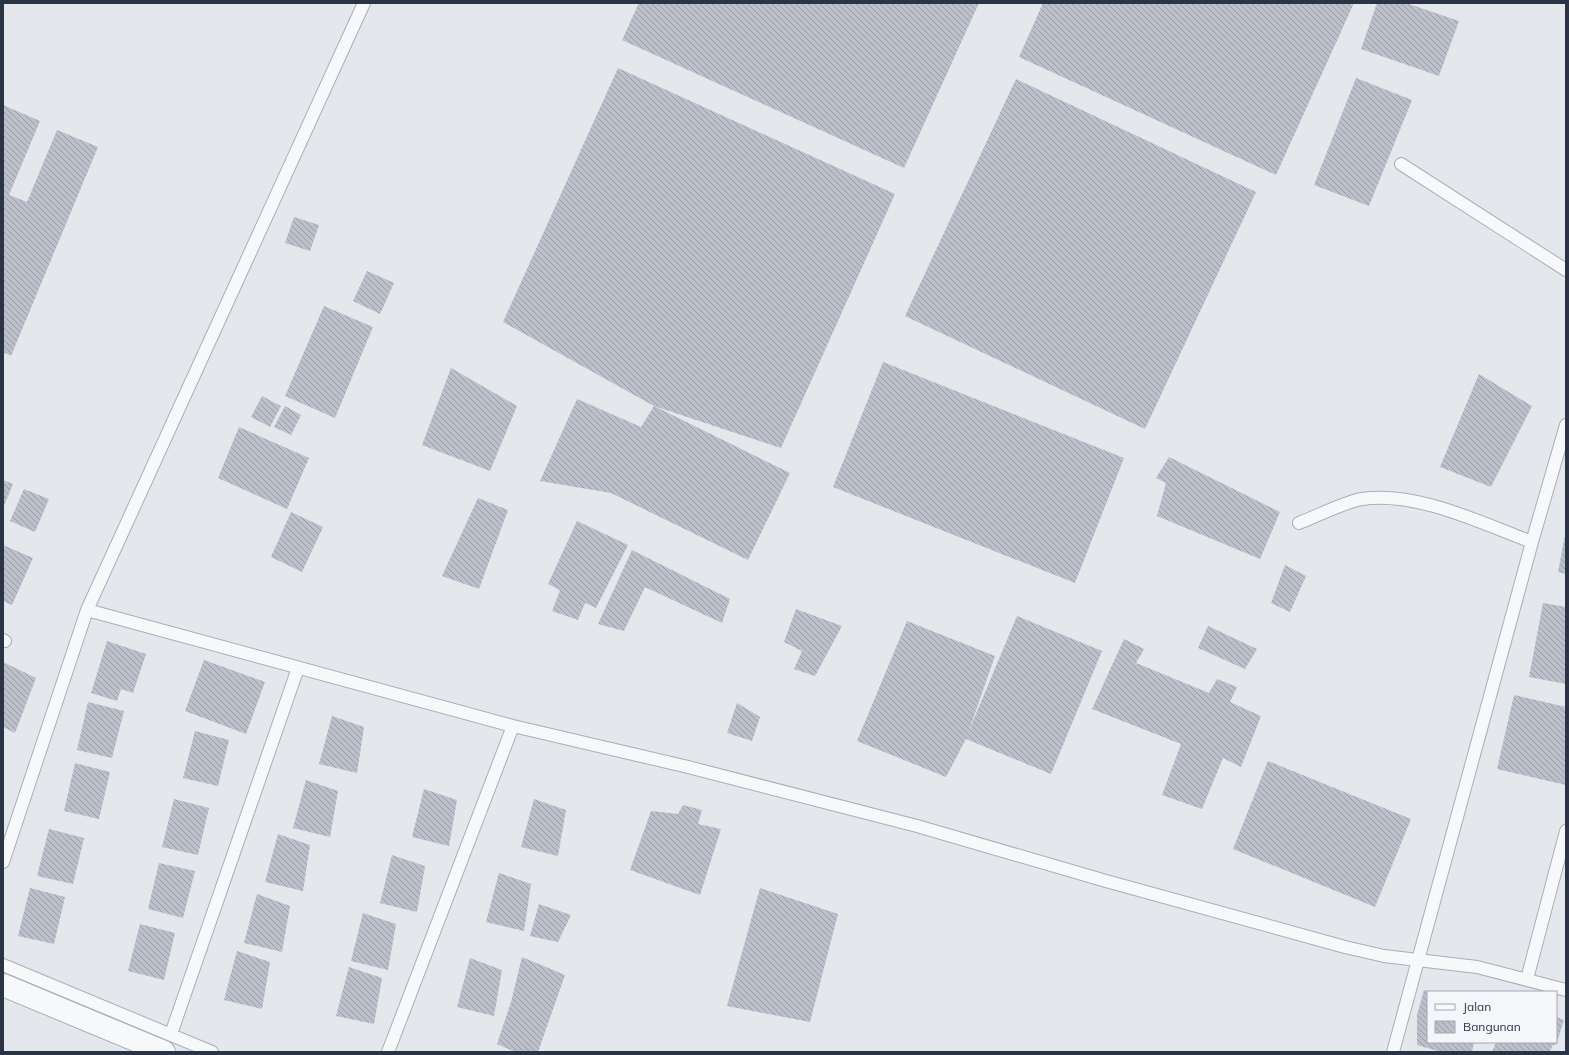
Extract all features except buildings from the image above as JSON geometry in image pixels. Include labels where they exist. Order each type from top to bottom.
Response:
[{"type":"street","points":[[3,985],[167,1043]]},
{"type":"lane","points":[[3,862],[87,610],[364,3]]},
{"type":"lane","points":[[1401,164],[1566,270]]},
{"type":"lane","points":[[1393,1052],[1532,542],[1566,425]]},
{"type":"lane","points":[[1299,523],[1360,499],[1386,497],[1416,502],[1448,511],[1532,542]]},
{"type":"lane","points":[[87,610],[513,726],[684,766],[917,826],[1344,948],[1384,956],[1477,966],[1566,990]]},
{"type":"lane","points":[[167,1043],[298,668]]},
{"type":"lane","points":[[388,1052],[513,726]]},
{"type":"lane","points":[[1527,979],[1566,830]]},
{"type":"lane","points":[[3,965],[68,993],[167,1043],[212,1052]]}]
